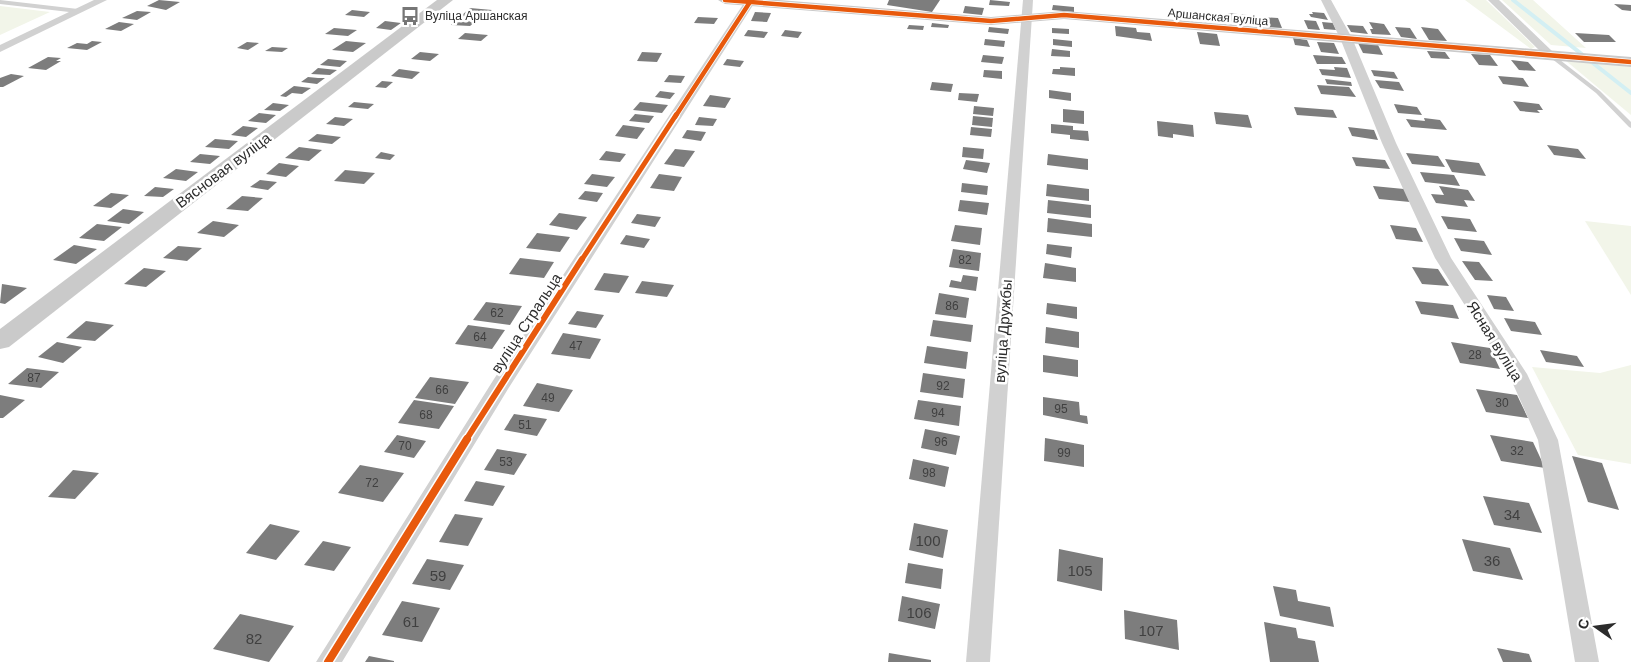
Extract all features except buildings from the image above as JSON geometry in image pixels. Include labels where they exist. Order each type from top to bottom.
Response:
[{"type":"street","points":[[0,49],[102,0]]},
{"type":"street","name":"Вясновая вуліца","points":[[0,341],[446,0]]},
{"type":"street","name":"Аршанская вуліца","points":[[725,0],[991,21],[1044,15],[1064,15],[1631,62]]},
{"type":"street","name":"вуліца Дружбы","points":[[978,662],[1028,0]]},
{"type":"street","name":"Ясная вуліца","points":[[1326,0],[1346,38],[1389,143],[1443,258],[1518,374],[1548,440],[1587,662]]},
{"type":"street","points":[[1493,0],[1555,55]]},
{"type":"street","name":"вуліца Стральца","points":[[328,662],[502,384],[750,2]]},
{"type":"lane","points":[[0,2],[78,11]]},
{"type":"lane","points":[[1555,55],[1598,92],[1631,126]]},
{"type":"shaded area","points":[[1465,0],[1486,0],[1535,47],[1531,49]]},
{"type":"shaded area","points":[[1502,0],[1533,0],[1586,48],[1551,45]]},
{"type":"shaded area","points":[[0,6],[50,12],[0,35]]},
{"type":"shaded area","points":[[1565,60],[1631,67],[1631,115]]},
{"type":"shaded area","points":[[1585,221],[1631,226],[1631,295]]},
{"type":"shaded area","points":[[1631,365],[1631,464],[1578,455],[1532,367],[1600,373]]},
{"type":"waterway","points":[[1513,0],[1631,93]]},
{"type":"cycle path","points":[[725,0],[991,21],[1045,15],[1064,15],[1631,62]]},
{"type":"cycle path","points":[[328,662],[501,384],[750,2]]},
{"type":"place","name":"Вуліца Аршанская","points":[[410,16]]}]
